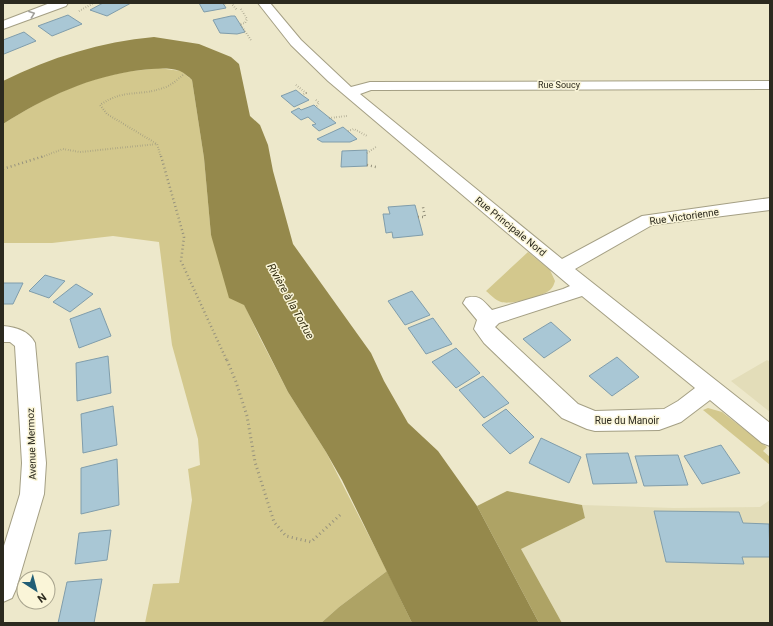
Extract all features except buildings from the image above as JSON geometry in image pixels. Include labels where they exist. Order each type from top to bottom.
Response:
[{"type":"street","points":[[3,25],[62,3]]},
{"type":"street","name":"Rue Principale Nord","points":[[264,3],[292,38],[349,92],[584,286],[770,436]]},
{"type":"street","name":"Rue Soucy","points":[[349,92],[370,86],[770,85]]},
{"type":"street","name":"Rue Victorienne","points":[[562,268],[648,220],[770,204]]},
{"type":"street","points":[[473,302],[489,320],[570,294],[584,286]]},
{"type":"street","name":"Rue du Manoir","points":[[489,320],[484,325],[487,333],[570,411],[587,419],[668,419],[710,388]]},
{"type":"street","name":"Avenue Mermoz","points":[[3,334],[11,334],[20,338],[25,343],[34,464],[32,494],[9,553],[3,589]]},
{"type":"path","points":[[79,11],[94,3]]},
{"type":"path","points":[[223,4],[228,3]]},
{"type":"path","points":[[231,3],[237,10]]},
{"type":"path","points":[[241,9],[247,19],[246,23],[240,24],[250,40]]},
{"type":"path","points":[[184,74],[162,89],[127,92],[110,97],[100,105],[108,114],[157,144],[184,237],[181,261],[236,382],[247,416],[256,462],[274,522],[286,536],[311,542],[340,515]]},
{"type":"path","points":[[296,85],[306,93],[302,95]]},
{"type":"path","points":[[316,100],[319,103],[316,107]]},
{"type":"path","points":[[330,118],[347,116]]},
{"type":"path","points":[[348,132],[354,129],[367,136]]},
{"type":"path","points":[[3,169],[33,161],[62,149],[80,152],[157,144]]},
{"type":"path","points":[[367,153],[376,147]]},
{"type":"path","points":[[367,165],[376,167]]},
{"type":"path","points":[[418,217],[425,217],[423,207]]},
{"type":"shaded area","points":[[158,68],[181,71],[192,80],[204,158],[211,235],[260,338],[288,392],[326,452],[387,571],[339,607],[321,623],[145,623],[153,584],[179,583],[192,500],[188,469],[200,465],[198,439],[172,345],[159,242],[113,236],[52,243],[3,243],[3,124],[31,107],[59,93],[89,81],[130,71]]},
{"type":"shaded area","points":[[528,252],[550,270],[555,281],[551,289],[541,295],[506,303],[497,300],[486,291]]},
{"type":"shaded area","points":[[767,360],[770,362],[770,412],[731,381]]},
{"type":"shaded area","points":[[708,408],[722,412],[767,447],[763,451],[770,457],[770,465],[703,410]]},
{"type":"shaded area","points":[[507,491],[582,505],[585,518],[521,549],[562,623],[539,623],[477,506]]},
{"type":"shaded area","points":[[770,500],[770,623],[562,623],[521,549],[585,518],[582,505],[674,508],[760,507]]},
{"type":"shaded area","points":[[387,571],[412,623],[321,623],[339,607]]},
{"type":"water","name":"Rivière à la Tortue","points":[[154,37],[199,44],[231,57],[239,64],[250,116],[260,125],[268,145],[273,171],[293,244],[371,353],[384,381],[408,423],[438,451],[477,506],[539,623],[412,623],[342,480],[288,392],[244,305],[229,298],[211,235],[204,158],[191,79],[180,71],[166,69],[141,70],[104,77],[69,89],[35,105],[3,124],[3,81],[21,72],[77,52],[134,39]]}]
